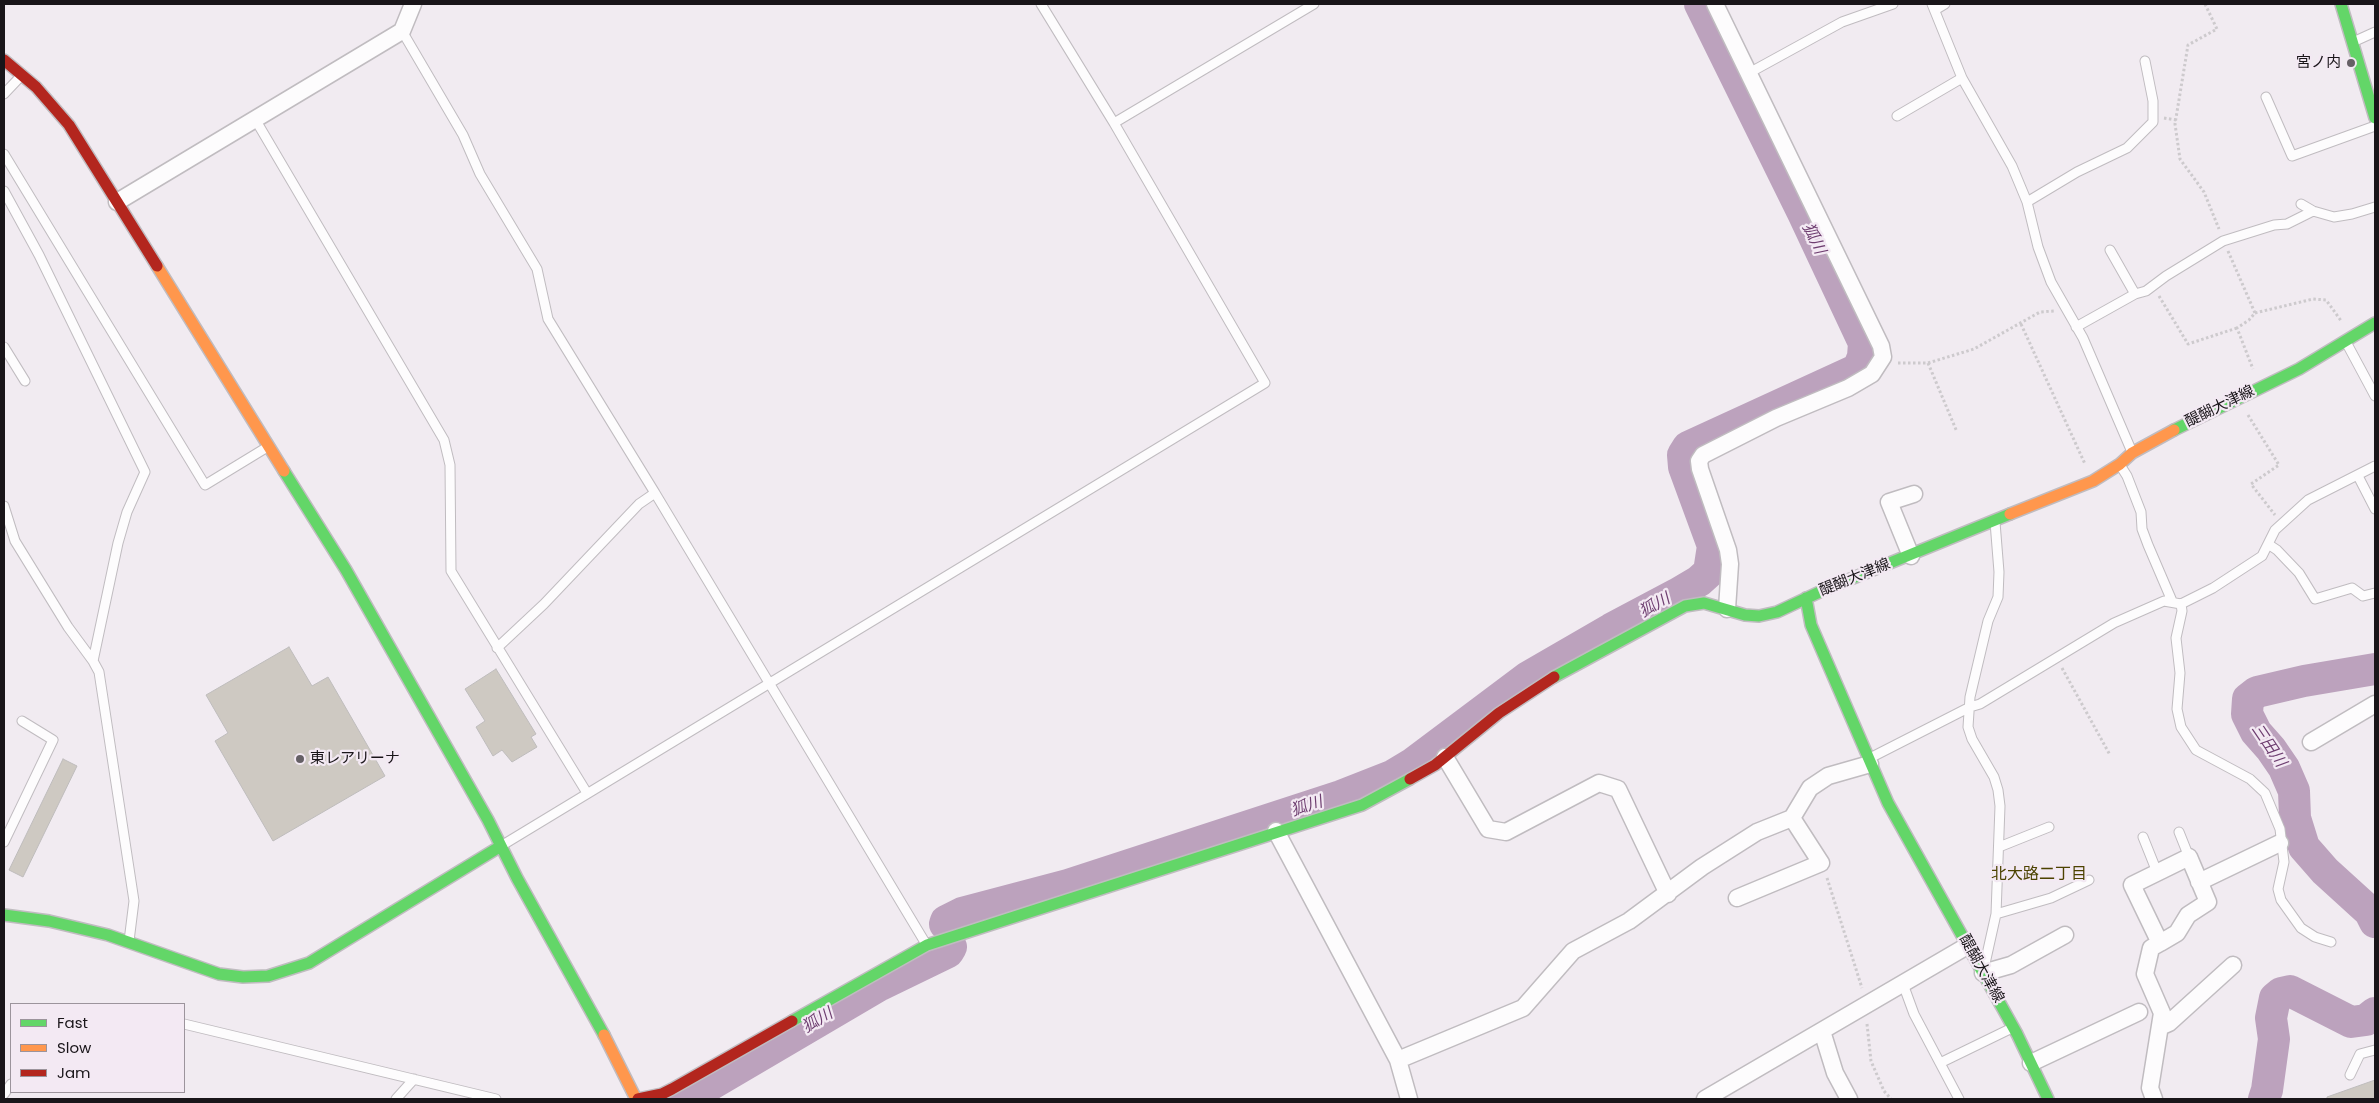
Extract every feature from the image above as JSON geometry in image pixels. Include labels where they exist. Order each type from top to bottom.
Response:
[{"type":"street","points":[[118,202],[402,31],[413,4]]},
{"type":"street","points":[[1715,4],[1881,346],[1883,357],[1872,374],[1848,388],[1776,418],[1710,451],[1703,455],[1699,461],[1700,469],[1728,550],[1730,564],[1726,609]]},
{"type":"street","points":[[2341,4],[2375,118]]},
{"type":"street","points":[[4,60],[22,74],[69,126],[269,445],[396,655],[620,1063],[637,1099],[662,1094],[927,945],[1276,831],[1362,805],[1435,765],[1532,690],[1621,639],[1686,606],[1704,603],[1745,615],[1759,616],[1777,612],[1806,598]]},
{"type":"street","name":"醍醐大津線","points":[[2048,1099],[2013,1027],[1888,803],[1811,625],[1807,612],[1806,598],[2093,481],[2120,464],[2132,453],[2184,424],[2299,369],[2375,323]]},
{"type":"street","points":[[1910,556],[1890,502],[1914,494]]},
{"type":"street","points":[[2311,742],[2375,704]]},
{"type":"street","points":[[1445,757],[1488,829],[1506,832],[1599,783],[1618,789],[1668,894]]},
{"type":"street","points":[[1398,1060],[1523,1008],[1573,952],[1629,921],[1702,867],[1757,832],[1792,818],[1810,788],[1828,776],[1869,761]]},
{"type":"street","points":[[1737,898],[1821,863],[1792,818]]},
{"type":"street","points":[[1276,831],[1398,1060],[1409,1099]]},
{"type":"street","points":[[2199,882],[2280,843]]},
{"type":"street","points":[[4,915],[49,921],[108,935],[219,974],[243,977],[268,976],[289,971],[309,963],[501,846]]},
{"type":"street","points":[[2154,1099],[2150,1088],[2162,1013],[2145,974],[2151,948],[2160,943],[2178,933],[2188,915],[2208,902],[2188,857],[2132,885],[2160,943]]},
{"type":"street","points":[[1983,974],[2011,965],[2065,934]]},
{"type":"street","points":[[1704,1099],[1967,946]]},
{"type":"street","points":[[2160,1027],[2169,1023],[2233,965]]},
{"type":"street","points":[[2031,1063],[2121,1027],[2139,1012]]},
{"type":"street","points":[[1822,1031],[1835,1073],[1849,1099]]},
{"type":"lane","points":[[501,846],[1265,383],[1114,123],[1041,4]]},
{"type":"lane","points":[[1114,123],[1314,4]]},
{"type":"lane","points":[[1749,73],[1842,22],[1893,4]]},
{"type":"lane","points":[[1945,4],[1934,7],[1962,78],[2012,166],[2027,202],[2038,247],[2051,282],[2076,327],[2132,453]]},
{"type":"lane","points":[[402,31],[464,135],[480,174],[537,269],[548,319],[927,945]]},
{"type":"lane","points":[[2352,42],[2375,32]]},
{"type":"lane","points":[[2027,202],[2077,172],[2127,148],[2153,122],[2153,100],[2146,61]]},
{"type":"lane","points":[[4,94],[22,74]]},
{"type":"lane","points":[[1896,116],[1962,78]]},
{"type":"lane","points":[[2266,97],[2292,156],[2375,126]]},
{"type":"lane","points":[[255,119],[444,440],[450,465],[452,571],[497,648],[587,793]]},
{"type":"lane","points":[[4,154],[205,485],[269,445]]},
{"type":"lane","points":[[4,191],[39,255],[145,472],[127,512],[118,543],[93,660]]},
{"type":"lane","points":[[2301,204],[2313,211],[2334,217],[2375,207]]},
{"type":"lane","points":[[2076,327],[2153,286],[2223,241],[2274,224],[2287,224],[2313,211]]},
{"type":"lane","points":[[2110,250],[2135,294]]},
{"type":"lane","points":[[2348,340],[2375,396]]},
{"type":"lane","points":[[4,347],[25,381]]},
{"type":"lane","points":[[2120,464],[2127,476],[2141,512],[2142,529],[2148,545],[2182,611],[2176,638],[2180,673],[2177,709],[2181,727],[2196,750],[2250,779],[2265,793],[2280,829],[2280,843],[2284,862],[2278,889],[2281,900],[2301,928],[2315,937],[2331,942]]},
{"type":"lane","points":[[1869,761],[1970,707],[1980,704],[2114,623],[2164,601],[2177,602],[2213,588],[2262,556],[2275,530],[2308,500],[2375,466]]},
{"type":"lane","points":[[2358,476],[2375,509]]},
{"type":"lane","points":[[497,648],[544,604],[639,504],[655,493]]},
{"type":"lane","points":[[4,506],[15,541],[68,627],[93,660],[99,672],[134,901],[132,931],[129,942]]},
{"type":"lane","points":[[1983,974],[1996,914],[1999,847],[1998,790],[1994,777],[1972,739],[1968,727],[1970,697],[1988,622],[1998,597],[1999,572],[1995,522]]},
{"type":"lane","points":[[2268,544],[2277,550],[2299,573],[2315,599],[2352,588],[2363,596],[2375,593]]},
{"type":"lane","points":[[4,842],[53,740],[22,721]]},
{"type":"lane","points":[[1999,847],[2048,826]]},
{"type":"lane","points":[[2178,832],[2188,857]]},
{"type":"lane","points":[[2143,837],[2157,872]]},
{"type":"lane","points":[[1996,914],[2051,898],[2089,880]]},
{"type":"lane","points":[[1903,984],[1914,1014],[1959,1099]]},
{"type":"lane","points":[[185,1024],[496,1099]]},
{"type":"lane","points":[[1940,1063],[2013,1027]]},
{"type":"lane","points":[[2350,1075],[2360,1054],[2375,1050]]},
{"type":"lane","points":[[396,1099],[414,1079]]},
{"type":"path","points":[[2205,4],[2217,28],[2188,45],[2175,124],[2176,142],[2180,159],[2204,192],[2223,241],[2255,313]]},
{"type":"path","points":[[2153,286],[2188,344],[2237,328],[2249,320],[2255,313],[2313,299],[2326,300],[2333,307],[2348,340]]},
{"type":"path","points":[[1883,357],[1896,363],[1928,363],[1974,349],[2040,312],[2067,310]]},
{"type":"path","points":[[2021,324],[2093,481]]},
{"type":"path","points":[[2237,328],[2260,388]]},
{"type":"path","points":[[1928,363],[1957,432]]},
{"type":"path","points":[[2238,398],[2279,465],[2251,484],[2281,524]]},
{"type":"path","points":[[2057,658],[2110,755]]},
{"type":"path","points":[[1821,863],[1867,1005],[1868,1045],[1871,1061],[1884,1091],[1891,1099]]},
{"type":"building","name":"東レアリーナ","points":[[289,647],[312,686],[328,677],[385,776],[273,841],[215,741],[228,733],[206,695]]},
{"type":"building","points":[[496,669],[536,734],[531,737],[537,747],[512,762],[502,750],[493,756],[476,727],[485,721],[465,689]]},
{"type":"building","points":[[63,759],[77,766],[23,877],[9,870]]},
{"type":"building","points":[[2375,1080],[2375,1099],[2327,1099],[2327,1097]]},
{"type":"waterway","name":"狐川","points":[[945,924],[946,921],[962,913],[1068,885],[1341,796],[1392,776],[1412,764],[1528,677],[1611,629],[1677,594],[1699,581],[1709,572],[1713,546],[1684,467],[1683,455],[1688,447],[1858,369],[1863,357],[1864,343],[1803,213],[1700,4]]},
{"type":"waterway","name":"三田川","points":[[2375,669],[2304,681],[2257,692],[2248,699],[2247,714],[2256,732],[2284,768],[2294,791],[2295,818],[2304,847],[2325,871],[2370,912],[2375,922]]},
{"type":"waterway","name":"狐川","points":[[686,1099],[880,985],[948,952],[951,947]]},
{"type":"waterway","name":"三田川","points":[[2264,1099],[2274,1039],[2271,1018],[2275,998],[2281,993],[2290,991],[2351,1022],[2366,1020],[2375,1013]]},
{"type":"traffic: fast","points":[[2341,4],[2375,118]]},
{"type":"traffic: fast","points":[[2174,430],[2299,369],[2375,323]]},
{"type":"traffic: fast","points":[[284,471],[346,570],[488,820],[517,878],[604,1035]]},
{"type":"traffic: fast","points":[[1554,677],[1685,606],[1704,603],[1745,615],[1759,616],[1777,612],[1826,589],[2010,514]]},
{"type":"traffic: fast","points":[[1806,598],[1811,625],[1888,803],[2017,1034],[2048,1099]]},
{"type":"traffic: fast","points":[[792,1021],[927,945],[1362,805],[1410,779]]},
{"type":"traffic: fast","points":[[4,915],[49,921],[108,935],[219,974],[243,977],[268,976],[309,963],[501,846]]},
{"type":"traffic: slow","points":[[157,266],[284,471]]},
{"type":"traffic: slow","points":[[2010,514],[2093,481],[2120,464],[2132,453],[2174,430]]},
{"type":"traffic: slow","points":[[604,1035],[636,1099]]},
{"type":"traffic: jam","points":[[4,60],[36,87],[69,125],[157,266]]},
{"type":"traffic: jam","points":[[1410,779],[1435,765],[1499,713],[1554,677]]},
{"type":"traffic: jam","points":[[638,1099],[662,1094],[672,1089],[792,1021]]},
{"type":"place","name":"宮ノ内","points":[[2351,63]]},
{"type":"place","name":"東レアリーナ","points":[[300,759]]},
{"type":"district","name":"北大路二丁目","points":[[2039,875]]}]
